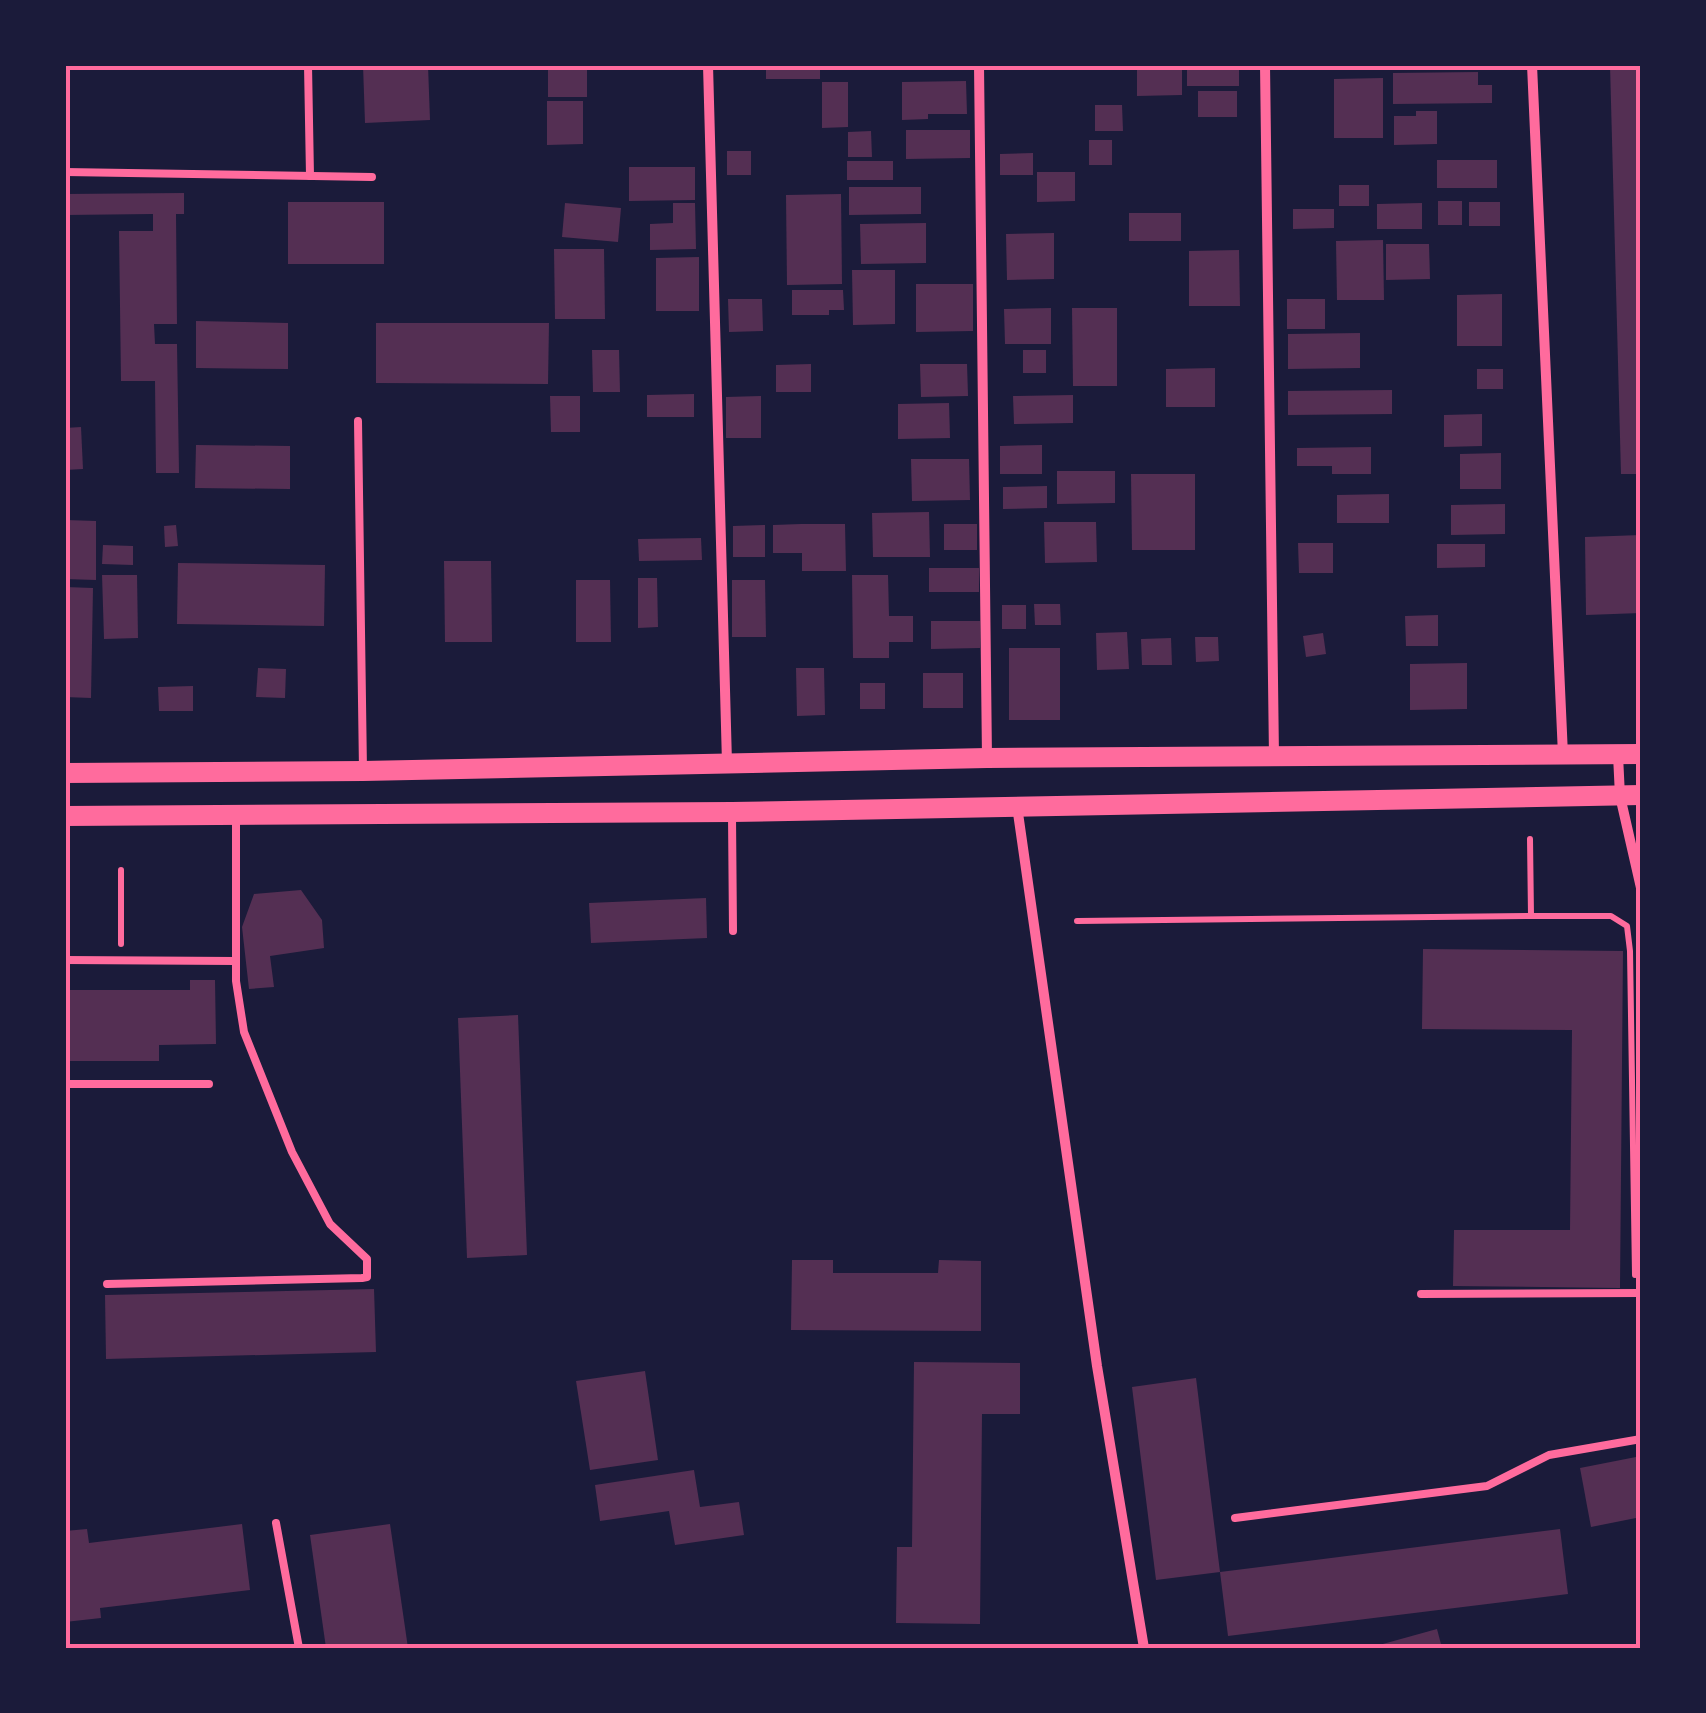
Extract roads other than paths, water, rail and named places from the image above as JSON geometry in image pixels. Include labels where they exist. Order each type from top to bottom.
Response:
[{"type":"main road","points":[[65,773],[987,758],[1641,754]]},
{"type":"main road","points":[[65,816],[732,812],[1630,796]]},
{"type":"street","points":[[708,65],[727,763]]},
{"type":"street","points":[[979,65],[987,758]]},
{"type":"street","points":[[1265,65],[1274,756]]},
{"type":"street","points":[[1532,65],[1563,756]]},
{"type":"street","points":[[1618,755],[1630,796],[1641,888]]},
{"type":"street","points":[[1017,805],[1097,1366],[1144,1648]]},
{"type":"lane","points":[[308,65],[310,176]]},
{"type":"lane","points":[[65,172],[372,177]]},
{"type":"lane","points":[[358,421],[363,771]]},
{"type":"lane","points":[[732,812],[733,930]]},
{"type":"lane","points":[[106,1284],[368,1277],[367,1259],[330,1224],[292,1152],[244,1032],[236,981],[236,815]]},
{"type":"lane","points":[[65,960],[236,961]]},
{"type":"lane","points":[[65,1084],[209,1084]]},
{"type":"lane","points":[[1421,1294],[1638,1293]]},
{"type":"lane","points":[[1235,1518],[1487,1486],[1549,1455],[1641,1438]]},
{"type":"lane","points":[[276,1522],[298,1648]]}]
